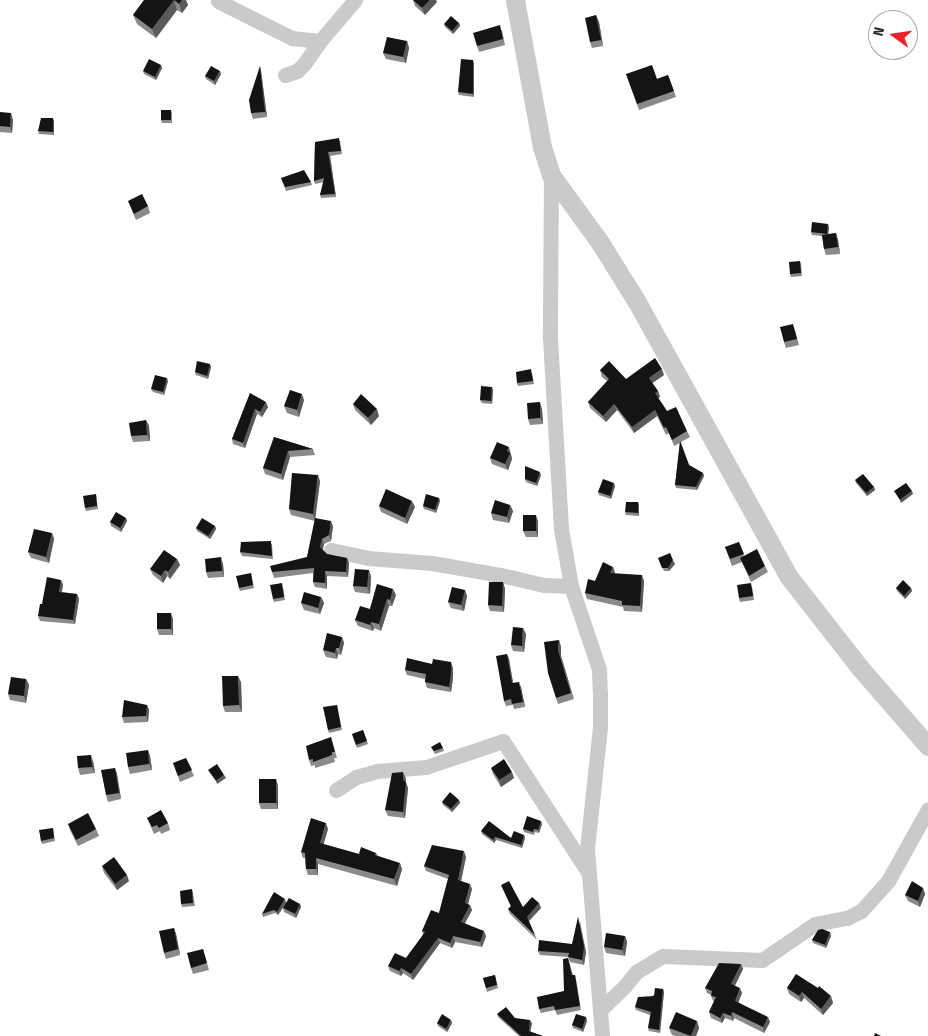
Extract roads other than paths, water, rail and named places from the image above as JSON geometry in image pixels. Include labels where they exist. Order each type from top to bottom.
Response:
[{"type":"street","points":[[285,76],[297,71],[304,64],[320,41],[355,0]]},
{"type":"street","points":[[515,0],[542,147],[552,174],[599,241],[637,302],[789,577],[861,669],[928,746]]},
{"type":"street","points":[[218,1],[292,38],[320,41]]},
{"type":"street","points":[[552,174],[550,338],[561,529],[572,586],[599,669],[600,728],[587,849],[602,1036]]},
{"type":"street","points":[[331,550],[368,558],[449,566],[501,575],[537,584],[572,586]]},
{"type":"street","points":[[336,790],[356,778],[370,773],[426,767],[503,741],[589,873]]},
{"type":"street","points":[[601,1009],[626,986],[636,972],[663,956],[762,960],[815,924],[847,918],[861,911],[888,881],[928,809]]}]
